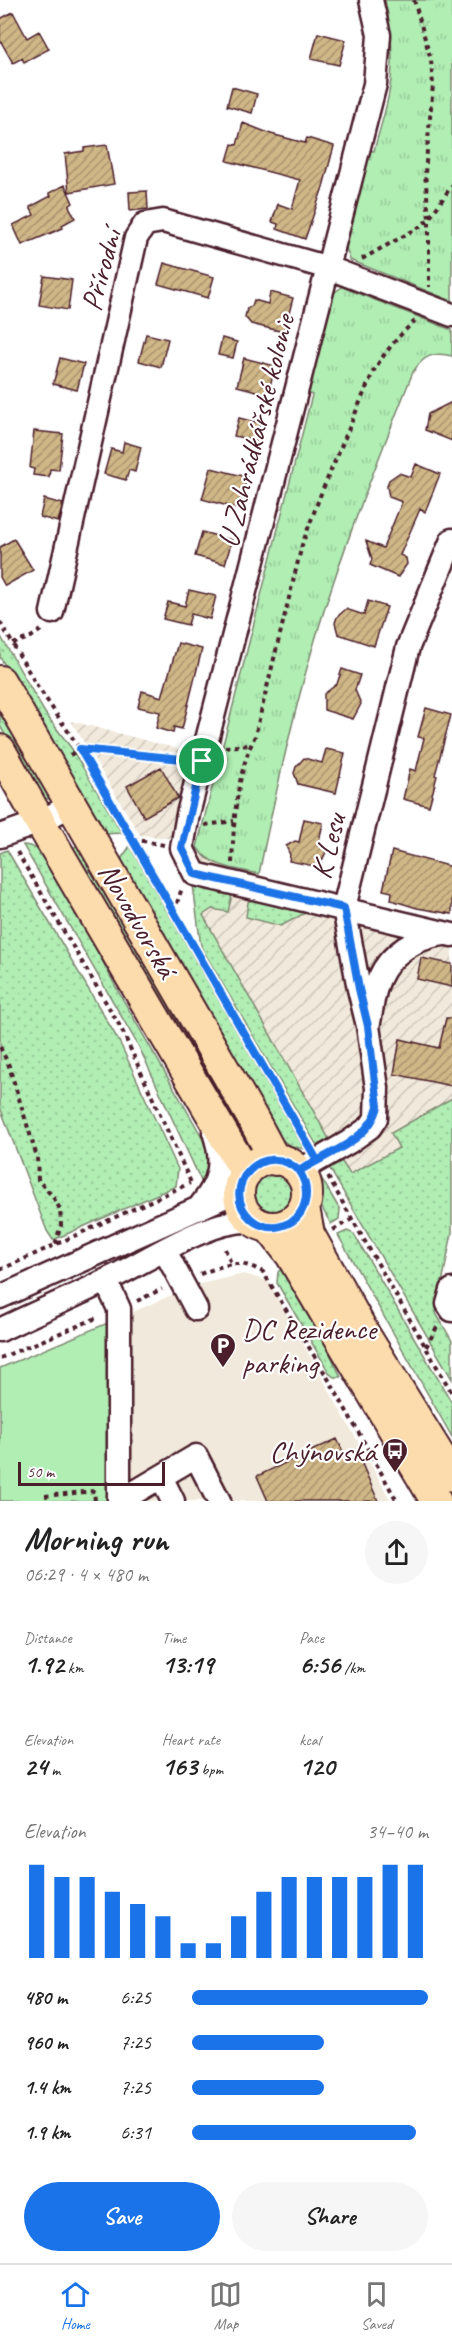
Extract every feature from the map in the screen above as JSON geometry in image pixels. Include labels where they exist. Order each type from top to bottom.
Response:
[{"type":"main road","name":"Novodvorská","points":[[0,681],[248,1109],[297,1164],[307,1193],[304,1208],[309,1234],[395,1386],[452,1476]]},
{"type":"main road","name":"Novodvorská","points":[[0,750],[206,1104],[243,1180],[241,1202],[244,1210],[262,1224],[291,1256],[436,1501]]},
{"type":"main road","points":[[243,1180],[259,1163],[297,1164]]},
{"type":"main road","points":[[262,1224],[289,1223],[304,1208]]},
{"type":"street","name":"U Zahrádkářské kolonie","points":[[184,838],[202,761],[335,270],[375,84],[379,35],[371,0]]},
{"type":"street","name":"Přírodní","points":[[52,612],[136,238],[145,224],[163,221],[335,270],[422,311],[452,315]]},
{"type":"street","name":"K Lesu","points":[[297,1164],[356,1137],[370,1127],[376,1118],[377,1088],[368,1026],[344,908],[408,647],[452,540]]},
{"type":"street","points":[[3,835],[40,822],[70,805]]},
{"type":"street","points":[[184,838],[195,874],[448,934]]},
{"type":"street","points":[[368,1026],[378,980],[391,959],[419,940],[448,934]]},
{"type":"street","points":[[201,1206],[214,1187],[221,1157],[206,1104]]},
{"type":"street","points":[[0,1297],[201,1206],[243,1180]]},
{"type":"street","points":[[0,1330],[106,1281],[213,1226],[235,1221],[262,1224]]},
{"type":"street","points":[[165,1251],[196,1309]]},
{"type":"street","points":[[106,1281],[119,1309],[120,1501]]},
{"type":"street","points":[[120,1501],[196,1456],[219,1501]]},
{"type":"street","points":[[160,1477],[173,1501]]},
{"type":"path","points":[[232,882],[234,821],[245,757],[255,736],[302,545],[373,372],[395,340],[422,311],[430,282],[429,219],[425,173],[432,105],[432,68],[424,30],[414,0]]},
{"type":"path","points":[[335,270],[429,219],[452,185]]},
{"type":"path","points":[[13,644],[32,637],[45,627],[52,612]]},
{"type":"path","points":[[0,622],[36,684],[80,749],[132,839],[297,1164],[452,1392]]},
{"type":"path","points":[[80,749],[202,761]]},
{"type":"path","points":[[132,839],[184,838],[234,821]]},
{"type":"path","points":[[0,1270],[191,1183],[121,1028],[3,835]]},
{"type":"path","points":[[0,1047],[8,1063],[37,1157],[39,1180],[60,1209],[61,1225],[55,1245]]},
{"type":"path","points":[[225,1249],[231,1263],[250,1264],[263,1272],[332,1385],[397,1501]]},
{"type":"path","points":[[332,1385],[339,1382]]},
{"type":"path","points":[[385,1481],[394,1474]]},
{"type":"path","points":[[45,1496],[94,1491],[95,1501]]},
{"type":"shaded area","points":[[71,721],[190,752],[174,839],[140,835]]},
{"type":"shaded area","points":[[202,855],[212,862],[352,901],[452,924],[452,1233],[436,1313],[338,1156],[202,915],[193,885]]},
{"type":"shaded area","points":[[244,1274],[268,1281],[391,1501],[112,1501],[110,1322],[195,1285]]},
{"type":"green space","points":[[385,0],[452,0],[452,301],[350,260],[345,245],[348,241],[343,239],[366,149],[374,151],[390,88],[392,49]]},
{"type":"green space","points":[[342,287],[452,330],[452,356],[440,354],[430,356],[413,372],[361,505],[337,572],[307,669],[284,756],[259,874],[216,863],[202,854],[197,847],[312,395],[306,392],[328,297]]},
{"type":"green space","points":[[0,635],[45,713],[72,749],[122,833],[103,834],[0,657]]},
{"type":"green space","points":[[0,702],[51,798],[42,798],[0,726]]},
{"type":"green space","points":[[79,844],[255,1152],[252,1155],[72,849]]},
{"type":"green space","points":[[23,845],[38,850],[50,861],[118,991],[205,1142],[208,1163],[202,1183],[139,1047]]},
{"type":"green space","points":[[130,846],[305,1149],[288,1144],[275,1132],[119,862]]},
{"type":"green space","points":[[7,850],[120,1043],[178,1169],[176,1186],[53,1240],[47,1231],[0,1107],[0,853]]},
{"type":"green space","points":[[193,885],[232,895],[228,912],[212,909],[203,915],[329,1139],[317,1146],[201,947]]},
{"type":"green space","points":[[252,900],[305,913],[281,926],[246,917],[248,902]]},
{"type":"green space","points":[[452,1098],[452,1233],[436,1313],[452,1341],[452,1379],[327,1164],[338,1156],[350,1174],[399,1148],[391,1133]]},
{"type":"green space","points":[[272,1171],[287,1178],[294,1193],[287,1208],[272,1215],[257,1208],[250,1193],[257,1178]]},
{"type":"green space","points":[[319,1174],[340,1210],[339,1219],[331,1224],[318,1195]]},
{"type":"green space","points":[[347,1231],[354,1234],[452,1403],[452,1437],[338,1235]]},
{"type":"green space","points":[[285,1265],[298,1286],[341,1377],[334,1377],[330,1374],[277,1283],[278,1272]]},
{"type":"green space","points":[[110,1322],[112,1501],[0,1501],[0,1368]]},
{"type":"building","points":[[13,12],[27,38],[39,31],[49,49],[24,62],[22,58],[13,63],[0,40],[0,19]]},
{"type":"building","points":[[318,33],[346,40],[339,65],[311,59]]},
{"type":"building","points":[[232,87],[257,94],[252,113],[227,106]]},
{"type":"building","points":[[243,123],[271,134],[305,143],[307,138],[334,146],[305,239],[277,229],[278,224],[272,222],[278,204],[292,209],[300,180],[227,161],[232,144],[237,145]]},
{"type":"building","points":[[107,145],[114,184],[69,192],[65,154],[84,151],[84,148]]},
{"type":"building","points":[[65,185],[73,203],[69,206],[75,218],[62,225],[63,228],[22,245],[13,225],[34,215],[30,207],[51,196],[49,193]]},
{"type":"building","points":[[147,191],[148,209],[130,211],[129,192]]},
{"type":"building","points":[[164,263],[214,277],[208,298],[158,284]]},
{"type":"building","points":[[44,276],[72,280],[68,310],[39,305]]},
{"type":"building","points":[[270,292],[293,298],[284,332],[251,324],[245,317],[247,308],[252,306],[254,300],[268,304]]},
{"type":"building","points":[[146,334],[168,339],[161,367],[139,361]]},
{"type":"building","points":[[222,338],[237,342],[233,358],[218,355]]},
{"type":"building","points":[[60,358],[84,364],[77,390],[53,384]]},
{"type":"building","points":[[244,358],[275,366],[268,394],[237,386]]},
{"type":"building","points":[[452,402],[452,441],[425,430],[428,414]]},
{"type":"building","points":[[239,418],[260,423],[256,441],[234,436]]},
{"type":"building","points":[[34,431],[63,434],[59,470],[50,469],[49,477],[33,475],[34,469],[30,468]]},
{"type":"building","points":[[124,442],[141,447],[135,472],[129,470],[126,480],[104,474],[111,449],[122,452]]},
{"type":"building","points":[[416,464],[440,474],[425,512],[420,509],[400,555],[406,558],[407,564],[398,577],[370,565],[372,559],[366,541],[383,548],[402,502],[389,497],[387,486],[389,480],[399,473],[411,477]]},
{"type":"building","points":[[211,468],[247,477],[239,509],[202,499]]},
{"type":"building","points":[[44,499],[63,504],[58,522],[40,517]]},
{"type":"building","points":[[202,532],[232,540],[225,564],[195,556]]},
{"type":"building","points":[[14,539],[33,570],[5,586],[0,577],[0,547]]},
{"type":"building","points":[[189,590],[216,596],[210,619],[191,614],[188,625],[163,619],[168,602],[185,606]]},
{"type":"building","points":[[368,601],[387,607],[374,646],[338,634],[335,623],[337,617],[346,609],[364,615]]},
{"type":"building","points":[[178,643],[202,649],[182,729],[174,727],[173,733],[156,728],[160,712],[138,707],[142,691],[162,697]]},
{"type":"building","points":[[342,669],[360,675],[355,690],[361,704],[353,719],[324,710],[324,694],[337,684]]},
{"type":"building","points":[[426,708],[451,715],[429,806],[403,799],[410,769],[416,771],[424,738],[418,737]]},
{"type":"building","points":[[326,749],[345,753],[336,793],[298,784],[294,773],[304,758],[322,763]]},
{"type":"building","points":[[161,767],[178,798],[144,817],[127,786]]},
{"type":"building","points":[[304,819],[323,823],[318,846],[323,847],[326,852],[319,867],[289,861],[290,855],[286,846],[295,841],[299,842]]},
{"type":"building","points":[[392,851],[452,867],[452,914],[417,908],[391,900],[392,892],[383,890]]},
{"type":"building","points":[[421,958],[452,964],[452,987],[417,979]]},
{"type":"building","points":[[446,1018],[452,1018],[452,1086],[394,1074],[400,1039],[439,1048]]},
{"type":"building","points":[[337,1439],[348,1462],[359,1457],[378,1501],[268,1501],[257,1476]]},
{"type":"place","name":"DC Rezidence parking","points":[[223,1369]]},
{"type":"place","name":"Chýnovská","points":[[395,1474]]},
{"type":"route","points":[[202,761],[80,749],[317,1160],[299,1171],[306,1185],[304,1208],[295,1219],[283,1226],[261,1225],[248,1216],[241,1202],[242,1180],[252,1167],[267,1160],[288,1163],[299,1171],[349,1142],[370,1127],[376,1118],[378,1106],[368,1026],[344,908],[195,874],[182,848],[202,761]]}]
